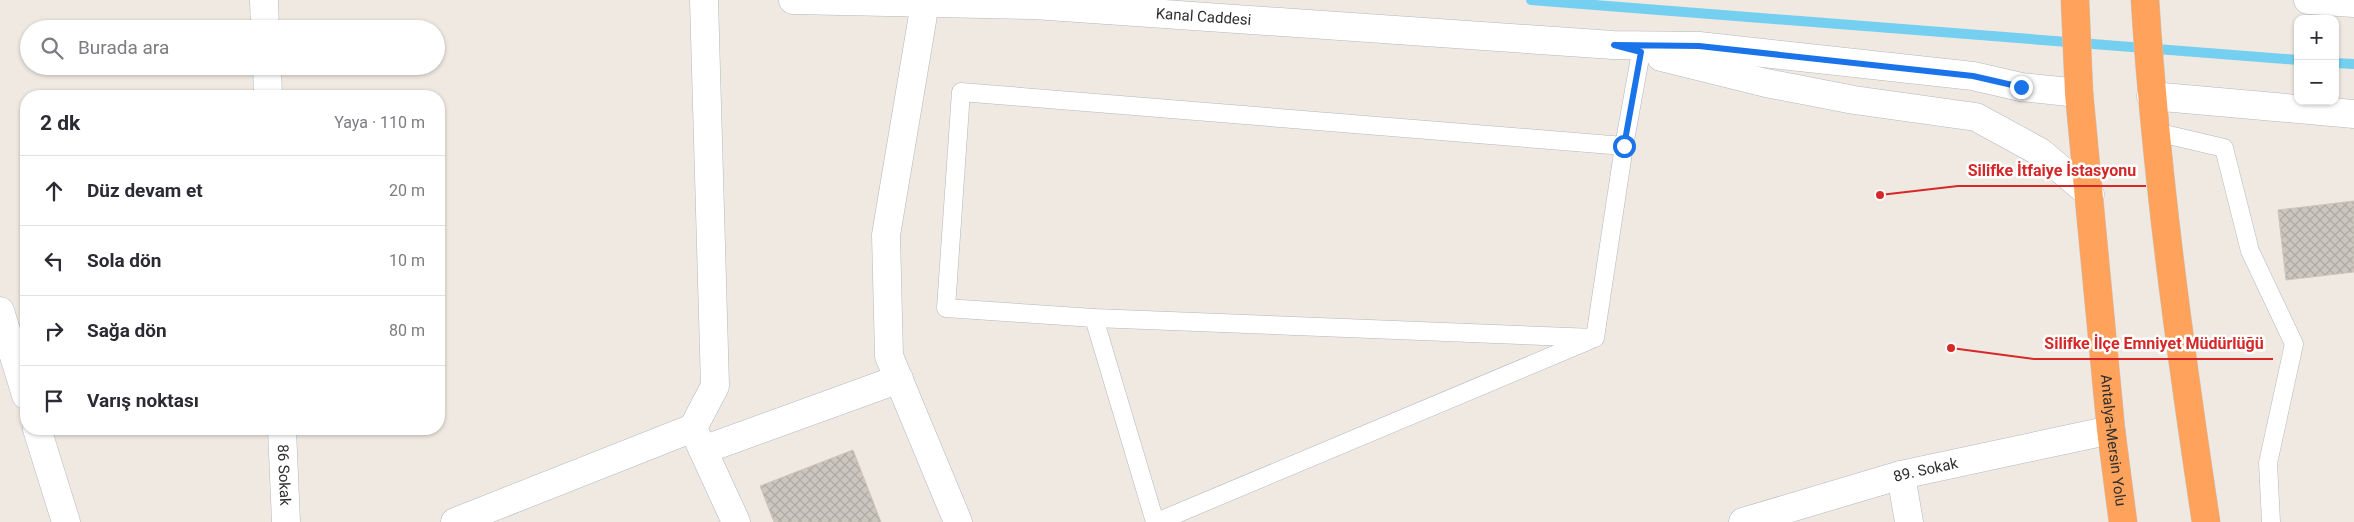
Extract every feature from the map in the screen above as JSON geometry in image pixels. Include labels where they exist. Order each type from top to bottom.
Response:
[{"type":"highway","name":"Antalya-Mersin Yolu","points":[[2075,0],[2079,93],[2112,430],[2124,522]]},
{"type":"highway","points":[[2145,0],[2151,96],[2192,431],[2206,522]]},
{"type":"street","points":[[264,0],[265,20]]},
{"type":"street","points":[[704,0],[715,386],[698,439],[736,522]]},
{"type":"street","name":"Kanal Caddesi","points":[[792,0],[1034,5],[1614,45]]},
{"type":"street","points":[[2308,0],[2354,3]]},
{"type":"street","points":[[925,3],[886,235],[889,356],[958,522]]},
{"type":"street","points":[[1614,45],[1699,46],[1973,76],[2021,87],[2079,93]]},
{"type":"street","points":[[1614,45],[1766,83],[1854,100],[1976,117],[2040,152],[2090,194]]},
{"type":"street","points":[[267,75],[268,90]]},
{"type":"street","points":[[2151,96],[2354,114]]},
{"type":"street","points":[[0,311],[20,376]]},
{"type":"street","points":[[455,522],[698,439],[899,379]]},
{"type":"street","name":"89. Sokak","points":[[1743,522],[1901,475],[2112,430]]},
{"type":"street","points":[[39,435],[66,522]]},
{"type":"street","name":"86 Sokak","points":[[282,435],[286,522]]},
{"type":"street","points":[[1901,475],[1909,522]]},
{"type":"lane","points":[[1596,338],[1624,146],[1641,52]]},
{"type":"lane","points":[[1596,338],[1094,318],[946,308],[961,92],[1624,146]]},
{"type":"lane","points":[[2156,132],[2224,148],[2250,251],[2294,344],[2268,463],[2271,522]]},
{"type":"lane","points":[[1094,318],[1156,522],[1596,338]]},
{"type":"building","points":[[2354,201],[2354,272],[2286,280],[2278,210]]},
{"type":"building","points":[[853,450],[881,522],[774,522],[760,486]]},
{"type":"waterway","points":[[1531,0],[2294,60]]},
{"type":"waterway","points":[[2339,63],[2354,64]]},
{"type":"place","name":"Silifke İtfaiye İstasyonu","points":[[1880,195]]},
{"type":"place","name":"Silifke İlçe Emniyet Müdürlüğü","points":[[1951,348]]},
{"type":"route","points":[[1624,146],[1641,52],[1614,45],[1699,46],[1973,76],[2021,87]]}]
